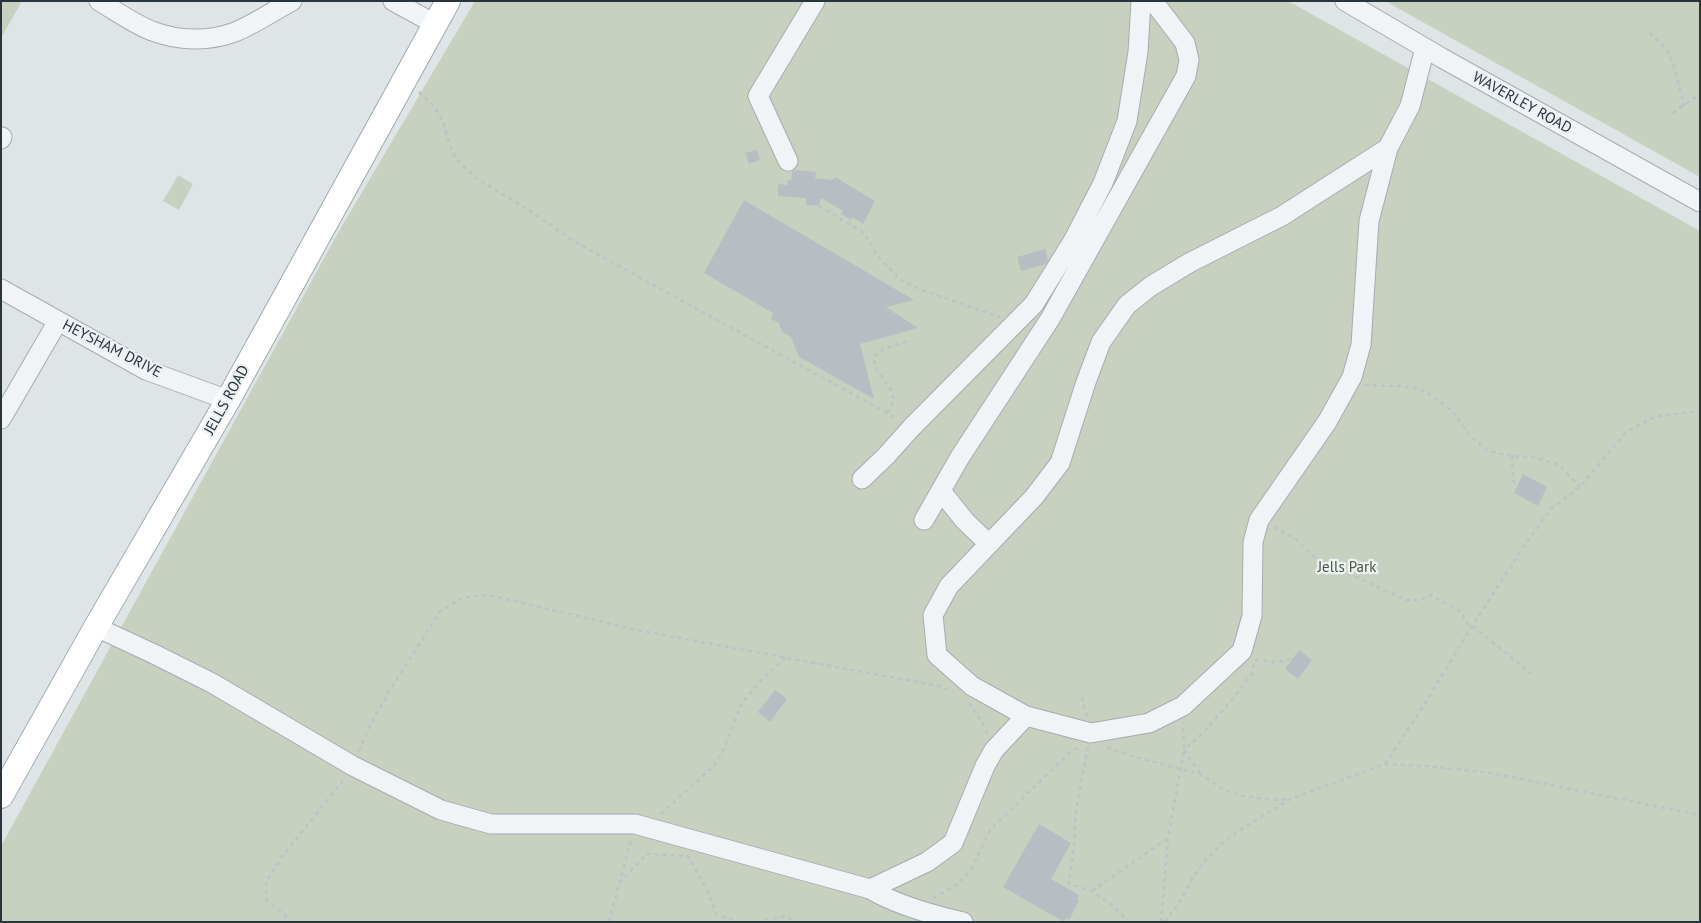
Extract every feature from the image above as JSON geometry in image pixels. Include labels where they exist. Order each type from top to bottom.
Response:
[{"type":"main road","name":"JELLS ROAD","points":[[4,785],[228,400],[448,1]]},
{"type":"street","points":[[99,1],[152,31],[174,38],[195,39],[214,38],[235,32],[291,1]]},
{"type":"street","points":[[393,1],[435,24]]},
{"type":"street","points":[[788,161],[758,96],[815,1]]},
{"type":"street","points":[[862,479],[1034,304],[1073,241],[1103,183],[1127,121],[1138,52],[1141,1]]},
{"type":"street","points":[[924,520],[960,457],[1055,310],[1186,76],[1190,60],[1185,43],[1153,1]]},
{"type":"street","name":"WAVERLEY ROAD","points":[[1345,1],[1700,202]]},
{"type":"street","points":[[1388,148],[1282,216],[1222,245],[1174,272],[1151,286],[1127,305],[1101,342],[1060,463],[1034,497],[949,586],[933,615],[938,655],[972,686],[1026,716],[1091,734],[1149,723],[1183,706],[1242,651],[1252,616],[1253,542],[1259,520],[1327,422],[1352,377],[1362,345],[1369,221],[1388,148],[1410,106],[1425,48]]},
{"type":"street","name":"HEYSHAM DRIVE","points":[[1,289],[146,370],[228,400]]},
{"type":"street","points":[[1,419],[58,321]]},
{"type":"street","points":[[1016,322],[1037,338]]},
{"type":"street","points":[[942,491],[965,521],[989,544]]},
{"type":"street","points":[[96,628],[212,683],[353,766],[441,810],[491,824],[641,825],[870,889],[882,896],[909,906],[962,922]]},
{"type":"street","points":[[870,889],[927,862],[953,843],[985,766],[994,750],[1026,716]]},
{"type":"path","points":[[1650,33],[1669,52],[1684,106]]},
{"type":"path","points":[[403,82],[422,93],[433,105],[443,121],[456,159],[476,178],[530,211],[575,242],[912,427]]},
{"type":"path","points":[[1673,113],[1700,94]]},
{"type":"path","points":[[819,206],[864,233],[880,259],[902,281],[922,290],[1016,322]]},
{"type":"path","points":[[887,413],[894,400],[890,388],[874,366],[875,356],[884,349],[908,341]]},
{"type":"path","points":[[1352,377],[1361,384],[1412,387],[1426,392],[1452,411],[1472,438],[1488,451],[1512,456],[1534,457],[1559,465],[1580,487]]},
{"type":"path","points":[[1385,764],[1526,543],[1552,508],[1580,487],[1626,432],[1656,416],[1700,411]]},
{"type":"path","points":[[1512,456],[1513,480],[1516,486]]},
{"type":"path","points":[[1259,520],[1295,538],[1315,558],[1406,600],[1420,600],[1430,595],[1460,611],[1468,624],[1531,673]]},
{"type":"path","points":[[293,922],[266,899],[266,882],[282,858],[340,786],[353,766],[371,724],[388,693],[440,611],[462,598],[488,595],[642,631],[939,686],[956,693]]},
{"type":"path","points":[[1184,750],[1205,731],[1252,674],[1256,654]]},
{"type":"path","points":[[609,922],[619,882],[641,825],[714,766],[742,703],[763,678],[786,658]]},
{"type":"path","points":[[1255,660],[1278,662],[1292,659]]},
{"type":"path","points":[[964,696],[982,722],[994,750]]},
{"type":"path","points":[[1161,922],[1168,838],[1184,750],[1183,706]]},
{"type":"path","points":[[909,906],[933,898],[955,886],[971,870],[990,830],[1071,751],[1088,744],[1077,805],[1076,838],[1069,884],[1092,891],[1112,905],[1129,922]]},
{"type":"path","points":[[1104,746],[1131,756],[1200,774],[1224,790],[1243,796],[1273,800],[1290,799]]},
{"type":"path","points":[[1184,750],[1200,774]]},
{"type":"path","points":[[1165,922],[1181,900],[1193,877],[1221,844],[1243,828],[1290,799],[1385,764],[1491,773],[1700,815]]},
{"type":"path","points":[[1092,891],[1168,838]]},
{"type":"path","points":[[619,882],[646,854],[688,856],[707,890],[717,915],[738,922]]},
{"type":"path","points":[[758,922],[785,916],[797,922]]},
{"type":"green space","points":[[1,1],[22,1],[1,38]]},
{"type":"green space","name":"Jells Park","points":[[475,1],[1288,1],[1700,231],[1700,922],[1,922],[1,846],[339,231]]},
{"type":"green space","points":[[1385,1],[1700,1],[1700,177]]},
{"type":"green space","points":[[178,175],[193,184],[179,210],[163,201]]},
{"type":"building","points":[[757,150],[760,160],[749,164],[745,153]]},
{"type":"building","points":[[792,171],[816,172],[815,178],[832,180],[835,177],[875,201],[863,224],[852,217],[851,220],[841,214],[843,211],[821,198],[819,206],[806,205],[806,198],[778,196],[778,184],[787,185],[788,180],[791,180]]},
{"type":"building","points":[[744,200],[914,300],[886,307],[918,328],[860,344],[874,399],[799,357],[791,337],[782,332],[779,323],[771,319],[773,313],[704,273]]},
{"type":"building","points":[[1045,249],[1048,260],[1046,264],[1021,271],[1017,257]]},
{"type":"building","points":[[1523,474],[1547,487],[1538,506],[1514,493]]},
{"type":"building","points":[[1299,650],[1312,660],[1298,679],[1285,669]]},
{"type":"building","points":[[775,690],[787,699],[770,722],[758,712]]},
{"type":"building","points":[[1039,824],[1071,843],[1051,879],[1079,895],[1077,899],[1079,901],[1069,920],[1066,918],[1064,922],[1003,887]]}]
